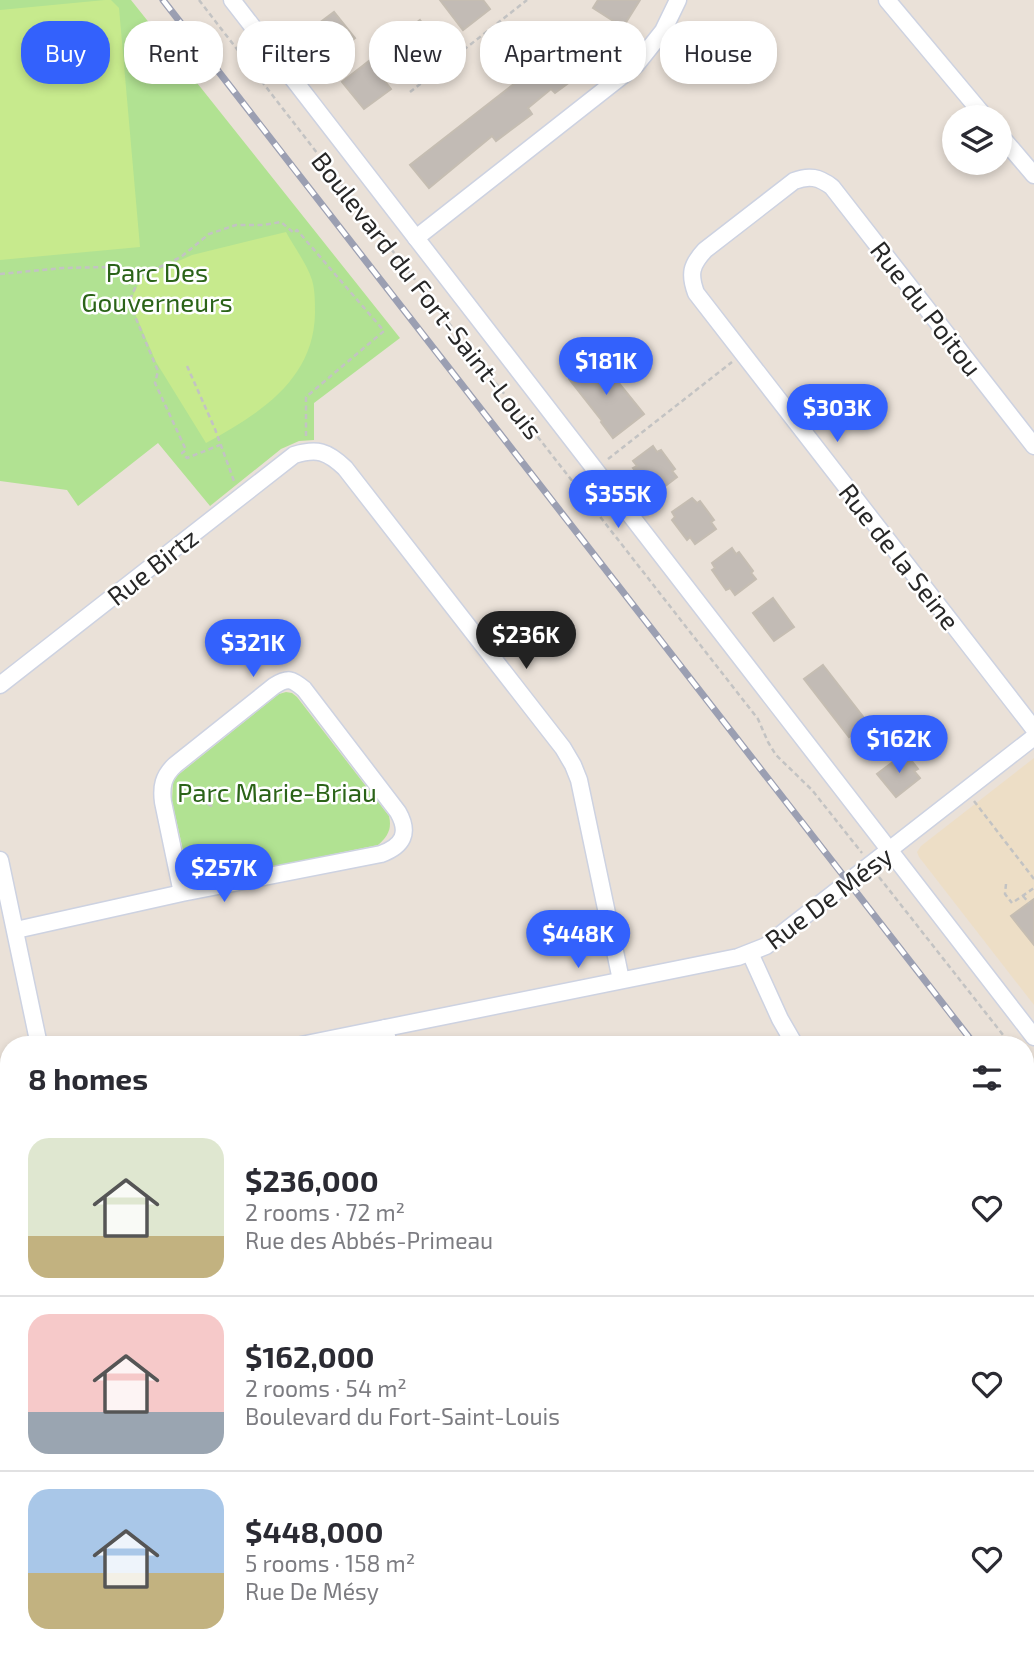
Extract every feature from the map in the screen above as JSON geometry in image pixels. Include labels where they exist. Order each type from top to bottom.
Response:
[{"type":"street","name":"Boulevard du Fort-Saint-Louis","points":[[232,0],[1033,1036]]},
{"type":"street","points":[[416,238],[636,65],[663,32],[678,0]]},
{"type":"street","points":[[887,0],[975,105]]},
{"type":"street","points":[[1012,149],[1034,175]]},
{"type":"street","name":"Rue du Poitou","points":[[814,177],[832,187],[1034,446]]},
{"type":"street","name":"Rue de la Seine","points":[[814,177],[794,181],[705,250],[692,270],[696,293],[1034,729]]},
{"type":"street","points":[[306,447],[333,456],[345,468],[563,748],[579,780],[621,980]]},
{"type":"street","name":"Rue Birtz","points":[[0,685],[306,447]]},
{"type":"street","points":[[16,930],[182,893],[381,854],[399,844],[404,836],[404,827],[398,812],[297,683],[283,680],[274,686],[175,765],[165,777],[163,802],[182,893]]},
{"type":"street","name":"Rue De Mésy","points":[[345,1036],[750,953],[766,946],[1034,737]]},
{"type":"street","points":[[0,860],[36,1036]]},
{"type":"street","points":[[750,953],[767,993],[790,1036]]},
{"type":"street","points":[[385,1028],[387,1036]]},
{"type":"path","name":"Boulevard du Fort-Saint-Louis","points":[[199,0],[758,719],[776,755],[812,790],[863,855]]},
{"type":"path","points":[[410,92],[527,0]]},
{"type":"path","points":[[0,274],[111,267],[145,274],[181,257],[209,234],[236,225],[281,222],[294,233],[297,230],[384,331],[306,397],[306,447]]},
{"type":"path","points":[[135,270],[135,288],[129,302],[158,371],[155,383],[186,450],[182,453],[187,458],[220,445]]},
{"type":"path","points":[[607,460],[735,360]]},
{"type":"path","points":[[187,366],[232,479],[238,486]]},
{"type":"path","points":[[576,485],[582,481]]},
{"type":"path","points":[[174,788],[214,807]]},
{"type":"path","points":[[974,801],[1034,879]]},
{"type":"path","points":[[879,877],[1004,1036]]},
{"type":"path","points":[[1006,884],[1005,894],[1014,902],[1034,888]]},
{"type":"path","points":[[1023,896],[1029,903]]},
{"type":"shaded area","points":[[1034,758],[1034,1005],[917,852],[921,846]]},
{"type":"green space","name":"Parc Des Gouverneurs","points":[[0,0],[131,0],[148,21],[124,21],[124,84],[198,84],[400,338],[314,403],[314,440],[299,441],[281,449],[210,506],[158,443],[78,506],[67,490],[0,481]]},
{"type":"green space","points":[[105,0],[111,0],[119,8],[140,247],[0,260],[0,10]]},
{"type":"green space","points":[[286,232],[307,268],[314,288],[312,337],[305,358],[294,376],[264,407],[206,443],[156,362],[130,302],[141,278],[192,255]]},
{"type":"green space","name":"Parc Marie-Briau","points":[[286,692],[297,697],[389,816],[388,832],[378,845],[202,881],[194,879],[187,868],[172,801],[173,782],[178,775],[279,694]]},
{"type":"building","points":[[440,0],[483,0],[490,9],[466,28],[466,21],[456,21]]},
{"type":"building","points":[[598,0],[640,0],[627,21],[614,21],[593,8]]},
{"type":"building","points":[[334,12],[341,21],[322,21]]},
{"type":"building","points":[[369,61],[369,84],[387,84],[391,89],[364,109],[344,84],[355,84],[355,72]]},
{"type":"building","points":[[514,84],[567,84],[555,93],[551,89],[528,108],[532,114],[496,141],[492,136],[429,188],[410,165]]},
{"type":"building","points":[[597,356],[644,414],[613,438],[569,379]]},
{"type":"building","points":[[653,446],[657,452],[661,450],[675,469],[672,471],[677,477],[656,493],[651,486],[648,488],[633,468],[637,466],[633,461]]},
{"type":"building","points":[[692,498],[697,503],[700,501],[714,520],[711,522],[716,529],[695,544],[690,537],[687,540],[672,520],[675,517],[672,512]]},
{"type":"building","points":[[732,548],[736,554],[739,552],[756,579],[735,595],[730,588],[726,590],[712,570],[715,568],[712,563]]},
{"type":"building","points":[[773,598],[794,627],[774,641],[753,613]]},
{"type":"building","points":[[823,665],[868,723],[849,737],[804,679]]},
{"type":"building","points":[[902,755],[908,762],[911,760],[918,769],[914,771],[920,778],[896,797],[877,774]]},
{"type":"building","points":[[1034,899],[1034,945],[1011,916]]},
{"type":"railway","points":[[163,0],[968,1036]]}]
